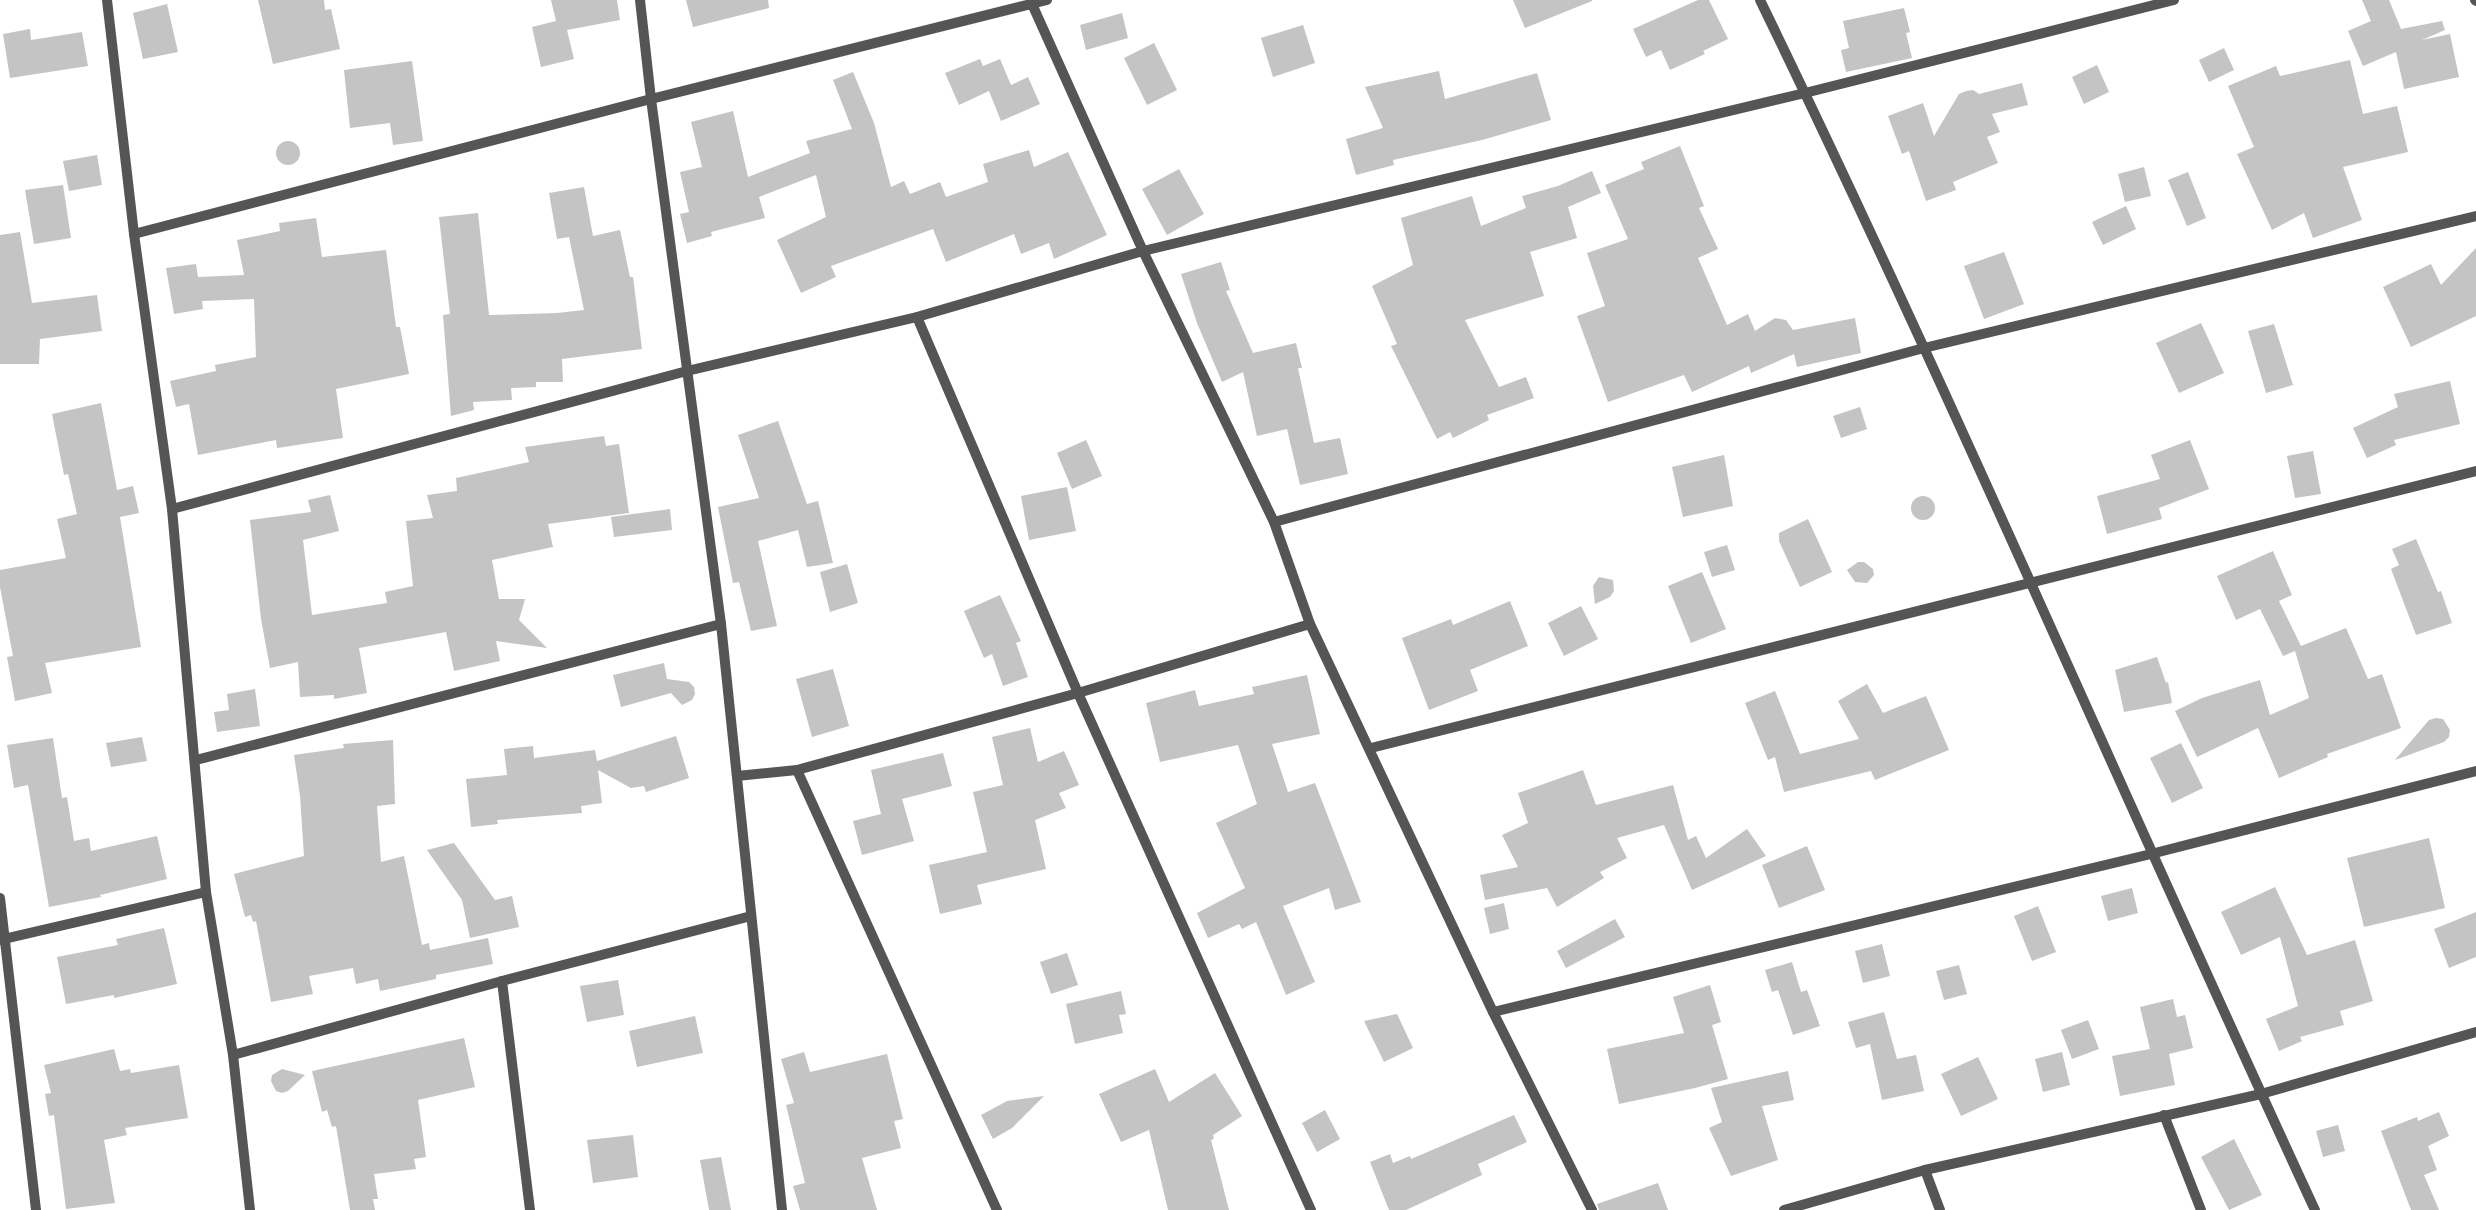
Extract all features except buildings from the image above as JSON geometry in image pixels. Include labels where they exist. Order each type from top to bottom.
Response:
[{"type":"street","points":[[107,0],[134,234],[172,509],[196,760],[206,892],[233,1055],[250,1210]]},
{"type":"street","points":[[640,0],[651,99],[721,624],[782,1210]]},
{"type":"street","points":[[134,234],[651,99],[1047,0]]},
{"type":"street","points":[[1760,0],[2032,583],[2151,854],[2314,1210]]},
{"type":"street","points":[[172,509],[687,371],[917,318],[1143,252],[1805,93],[2174,0]]},
{"type":"street","points":[[1032,4],[1143,252],[1274,522],[1310,624],[1371,748],[1493,1012],[1592,1210]]},
{"type":"street","points":[[1274,522],[1924,348],[2476,216]]},
{"type":"street","points":[[917,318],[1078,693],[1311,1210]]},
{"type":"street","points":[[1371,748],[2476,471]]},
{"type":"street","points":[[196,760],[721,624]]},
{"type":"street","points":[[737,776],[797,770],[1078,693],[1310,624]]},
{"type":"street","points":[[797,770],[997,1210]]},
{"type":"street","points":[[1493,1012],[2151,854],[2476,771]]},
{"type":"street","points":[[2,939],[206,892]]},
{"type":"street","points":[[0,898],[2,939],[36,1210]]},
{"type":"street","points":[[233,1055],[502,981],[751,916]]},
{"type":"street","points":[[502,981],[530,1210]]},
{"type":"street","points":[[1784,1210],[1925,1170],[2261,1094],[2476,1032]]},
{"type":"street","points":[[2164,1115],[2202,1210]]},
{"type":"street","points":[[1925,1170],[1940,1210]]}]
